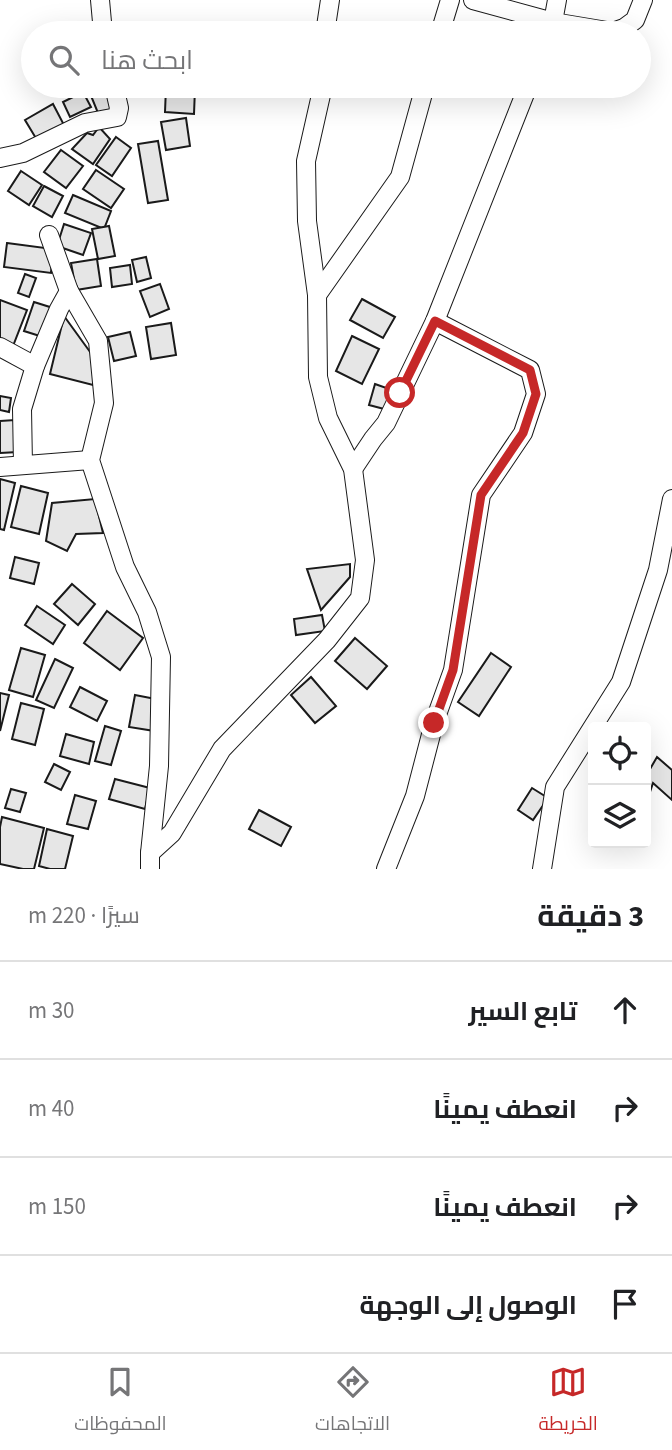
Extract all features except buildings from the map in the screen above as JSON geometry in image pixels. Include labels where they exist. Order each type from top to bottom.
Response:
[{"type":"street","points":[[100,0],[102,21]]},
{"type":"street","points":[[327,21],[330,0]]},
{"type":"street","points":[[444,21],[450,0]]},
{"type":"street","points":[[474,0],[534,21]]},
{"type":"street","points":[[552,21],[557,0]]},
{"type":"street","points":[[634,21],[643,0]]},
{"type":"street","points":[[0,158],[23,153],[85,123],[117,117],[119,108],[117,98]]},
{"type":"street","points":[[150,861],[172,833],[222,749],[327,640],[360,598],[365,560],[353,469],[328,418],[318,377],[317,295],[307,221],[306,161],[320,98]]},
{"type":"street","points":[[317,295],[400,177],[422,98]]},
{"type":"street","points":[[353,469],[386,423],[435,321],[523,98]]},
{"type":"street","points":[[49,234],[69,292],[98,341],[104,403],[90,460],[125,567],[147,612],[161,657],[159,766],[150,861]]},
{"type":"street","points":[[23,465],[22,409],[35,366],[58,309],[69,292]]},
{"type":"street","points":[[386,869],[415,796],[434,723],[453,670],[481,495],[523,433],[536,394],[530,370],[435,321]]},
{"type":"street","points":[[0,347],[35,366]]},
{"type":"street","points":[[0,467],[90,460]]},
{"type":"street","points":[[542,869],[555,787],[621,682],[665,570],[672,499]]},
{"type":"route","points":[[400,393],[435,321],[530,370],[536,394],[523,433],[481,495],[453,670],[434,723]]}]
